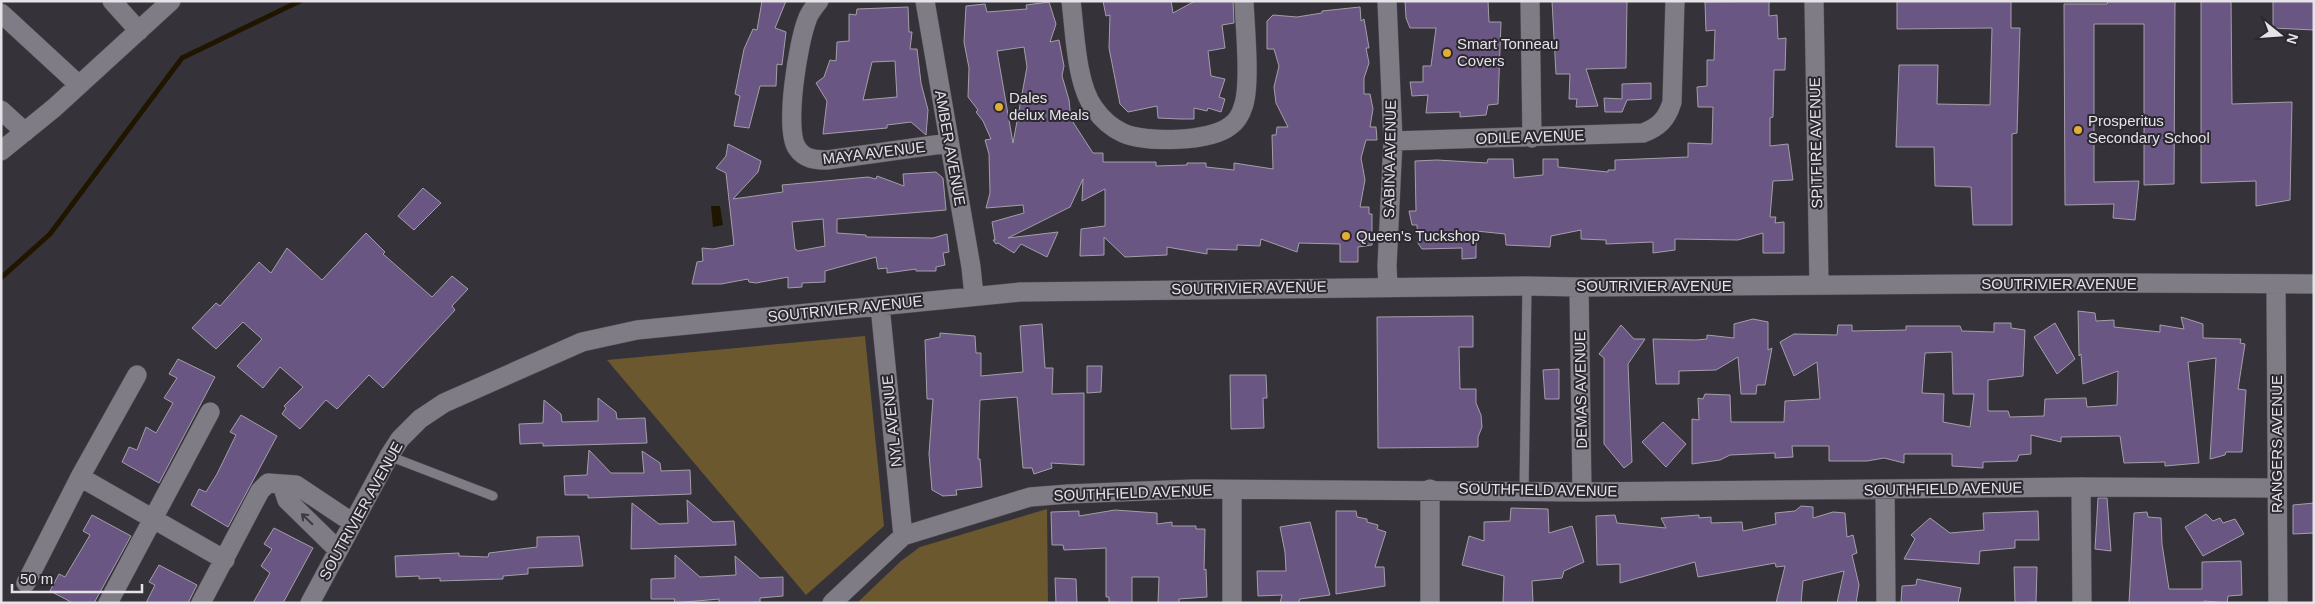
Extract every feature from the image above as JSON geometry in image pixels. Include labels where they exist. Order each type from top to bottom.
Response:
[{"type":"street","points":[[112,1],[139,30]]},
{"type":"street","points":[[1,152],[79,85],[171,1]]},
{"type":"street","name":"MAYA AVENUE","points":[[820,1],[807,20],[791,110],[793,138],[802,154],[812,160],[827,160],[949,143]]},
{"type":"street","name":"AMBER AVENUE","points":[[925,1],[971,267],[974,296]]},
{"type":"street","points":[[1071,1],[1081,74],[1089,100],[1094,109],[1114,128],[1125,134],[1141,137],[1181,139],[1216,133],[1230,127],[1240,115],[1246,89],[1244,1]]},
{"type":"street","name":"SABINA AVENUE","points":[[1386,1],[1393,141],[1387,266],[1388,286]]},
{"type":"street","points":[[1530,1],[1532,138]]},
{"type":"street","name":"ODILE AVENUE","points":[[1393,141],[1532,138],[1643,133],[1653,130],[1663,122],[1672,102],[1675,1]]},
{"type":"street","name":"SPITFIRE AVENUE","points":[[1814,1],[1819,285]]},
{"type":"street","points":[[1,13],[79,85]]},
{"type":"street","points":[[1,110],[25,132]]},
{"type":"street","name":"SOUTRIVIER AVENUE","points":[[310,603],[389,456],[400,439],[420,419],[444,403],[582,342],[637,330],[974,296],[1090,290],[1388,286],[1579,288],[2115,283],[2314,284]]},
{"type":"street","name":"RANGERS AVENUE","points":[[2276,285],[2278,603]]},
{"type":"street","name":"DEMAS AVENUE","points":[[1579,288],[1582,492]]},
{"type":"street","name":"NYL AVENUE","points":[[880,306],[903,536]]},
{"type":"street","points":[[26,583],[80,478],[137,376]]},
{"type":"street","points":[[108,603],[210,412]]},
{"type":"street","points":[[80,478],[224,560]]},
{"type":"street","points":[[201,603],[260,491],[268,483],[296,485],[353,523]]},
{"type":"street","points":[[282,485],[287,500],[338,550]]},
{"type":"street","points":[[2081,487],[2082,603]]},
{"type":"street","name":"SOUTHFIELD AVENUE","points":[[832,603],[903,536],[1030,498],[1193,489],[1232,491],[1430,489],[1582,492],[2081,487],[2277,488]]},
{"type":"street","points":[[1430,489],[1430,603]]},
{"type":"street","points":[[1885,490],[1886,603]]},
{"type":"street","points":[[1232,491],[1232,603]]},
{"type":"lane","points":[[1524,491],[1527,286]]},
{"type":"lane","points":[[389,456],[493,496]]},
{"type":"shaded area","points":[[711,206],[720,206],[723,225],[713,227]]},
{"type":"shaded area","points":[[865,336],[884,526],[806,595],[607,360]]},
{"type":"shaded area","points":[[1047,509],[1048,603],[857,603],[901,561],[920,547]]},
{"type":"building","points":[[762,1],[786,1],[775,28],[786,32],[782,65],[777,64],[776,86],[760,86],[749,128],[734,126],[740,96],[735,94],[744,49],[753,29],[757,30]]},
{"type":"building","points":[[1103,1],[1171,1],[1173,13],[1195,1],[1233,1],[1234,23],[1222,25],[1225,48],[1208,51],[1211,76],[1225,79],[1219,97],[1225,99],[1221,112],[1208,108],[1207,111],[1194,108],[1194,119],[1180,119],[1158,118],[1157,106],[1128,112],[1120,104],[1109,48],[1110,15],[1106,16]]},
{"type":"building","points":[[1405,1],[1488,1],[1489,22],[1501,22],[1498,104],[1488,105],[1486,115],[1460,117],[1460,112],[1426,113],[1428,95],[1412,96],[1410,82],[1423,82],[1423,66],[1431,66],[1436,28],[1410,28],[1406,18]]},
{"type":"building","points":[[1552,1],[1627,1],[1626,68],[1586,69],[1598,106],[1576,107],[1577,99],[1569,99],[1570,74],[1556,74]]},
{"type":"building","points":[[1769,1],[1769,16],[1777,15],[1778,39],[1786,38],[1785,70],[1774,70],[1773,117],[1770,118],[1770,146],[1788,144],[1793,180],[1773,181],[1770,217],[1776,217],[1775,223],[1784,222],[1784,253],[1763,253],[1763,233],[1738,240],[1675,239],[1675,250],[1653,253],[1653,242],[1606,244],[1606,240],[1581,239],[1581,230],[1551,236],[1550,247],[1506,245],[1505,234],[1476,231],[1476,258],[1462,259],[1462,248],[1422,249],[1418,243],[1417,225],[1412,225],[1409,211],[1416,211],[1415,161],[1437,160],[1487,163],[1488,159],[1513,159],[1514,178],[1543,175],[1543,159],[1558,159],[1558,167],[1608,172],[1608,170],[1615,170],[1615,160],[1688,157],[1688,143],[1712,144],[1713,107],[1698,107],[1697,87],[1707,86],[1707,60],[1714,60],[1715,30],[1706,31],[1705,2]]},
{"type":"building","points":[[1897,1],[2011,1],[2011,28],[2020,28],[2017,133],[2012,134],[2012,225],[1973,225],[1971,187],[1935,186],[1934,147],[1896,147],[1899,65],[1938,65],[1937,104],[1990,105],[1992,28],[1897,29]]},
{"type":"building","points":[[2108,1],[2175,1],[2174,184],[2144,185],[2144,24],[2094,24],[2094,182],[2139,181],[2135,220],[2113,218],[2114,204],[2065,205],[2064,4],[2107,4]]},
{"type":"building","points":[[2201,1],[2231,1],[2232,104],[2292,102],[2290,200],[2256,206],[2256,181],[2201,183]]},
{"type":"building","points":[[2273,1],[2314,1],[2314,30],[2273,28]]},
{"type":"building","points":[[1049,2],[1056,24],[1050,42],[1059,40],[1064,66],[1062,76],[1069,100],[1071,119],[1093,153],[1103,153],[1103,162],[1156,162],[1156,166],[1206,163],[1206,167],[1234,170],[1234,163],[1273,169],[1272,135],[1276,135],[1277,127],[1288,127],[1276,103],[1274,87],[1279,66],[1274,49],[1267,49],[1267,21],[1273,15],[1297,17],[1322,13],[1322,11],[1360,7],[1361,21],[1364,19],[1369,48],[1366,48],[1369,63],[1364,78],[1364,94],[1370,94],[1373,109],[1370,127],[1376,127],[1377,140],[1366,140],[1361,158],[1365,180],[1360,207],[1369,207],[1369,214],[1372,214],[1372,245],[1358,247],[1358,262],[1340,262],[1340,244],[1299,243],[1297,252],[1261,239],[1260,246],[1237,245],[1237,250],[1207,249],[1207,254],[1167,247],[1167,255],[1125,257],[1104,237],[1104,255],[1080,256],[1081,229],[1105,226],[1105,189],[1082,201],[1083,179],[1070,207],[1008,238],[1058,232],[1047,257],[1021,244],[1014,253],[998,243],[996,244],[993,240],[995,240],[992,222],[1024,213],[1023,205],[986,208],[990,193],[989,154],[985,140],[991,139],[983,121],[976,112],[978,110],[968,97],[969,68],[964,42],[966,6],[985,4],[987,12],[1027,9],[1026,5]],"holes":[[[1024,47],[1027,67],[1013,143],[997,51]]]},
{"type":"building","points":[[908,7],[909,32],[912,32],[910,49],[917,49],[921,83],[928,110],[926,135],[911,122],[887,125],[887,128],[823,134],[827,101],[816,83],[824,77],[830,60],[836,61],[837,42],[849,41],[849,14],[856,15],[857,9]],"holes":[[[895,61],[897,97],[863,100],[872,62]]]},
{"type":"building","points":[[1651,83],[1651,99],[1627,100],[1622,112],[1605,112],[1604,98],[1622,99],[1622,84]]},
{"type":"building","points":[[728,144],[761,161],[758,172],[733,199],[783,192],[782,185],[868,177],[876,179],[877,176],[904,186],[903,174],[936,172],[943,178],[946,210],[837,219],[837,233],[866,235],[866,237],[933,238],[947,234],[949,252],[943,253],[945,265],[936,267],[936,271],[916,271],[916,269],[887,273],[887,268],[878,269],[876,257],[825,271],[825,282],[802,283],[802,287],[788,288],[788,277],[756,283],[749,282],[748,279],[721,284],[692,284],[697,262],[703,261],[702,248],[713,249],[734,245],[726,173],[716,168],[726,156]],"holes":[[[823,219],[825,246],[798,251],[795,249],[792,222]]]},
{"type":"building","points":[[423,188],[441,203],[414,230],[398,216]]},
{"type":"building","points":[[366,233],[385,252],[383,254],[432,297],[452,276],[468,289],[452,306],[455,310],[383,388],[369,375],[337,409],[326,400],[300,429],[282,414],[286,408],[284,406],[303,387],[280,367],[263,388],[237,366],[262,339],[243,322],[216,349],[192,328],[216,303],[220,306],[259,262],[271,273],[287,248],[322,280]]},
{"type":"building","points":[[2078,311],[2095,313],[2096,321],[2114,320],[2114,327],[2160,332],[2160,325],[2184,329],[2181,317],[2203,324],[2203,338],[2241,339],[2240,343],[2245,344],[2238,389],[2246,390],[2242,452],[2226,452],[2225,455],[2210,459],[2216,358],[2188,362],[2199,463],[2165,466],[2165,462],[2124,463],[2120,436],[2061,437],[2061,442],[2031,435],[2031,454],[2019,455],[2017,461],[1983,462],[1983,468],[1952,466],[1952,454],[1904,454],[1904,463],[1884,458],[1867,461],[1829,461],[1829,446],[1792,446],[1793,457],[1775,458],[1775,453],[1730,455],[1720,460],[1692,464],[1692,419],[1699,420],[1698,398],[1703,399],[1705,394],[1730,395],[1731,422],[1784,422],[1785,401],[1820,399],[1817,362],[1794,376],[1780,342],[1794,334],[1837,335],[1838,325],[1852,325],[1852,331],[1906,330],[1906,326],[1960,326],[1962,331],[1994,332],[1994,323],[2011,323],[2011,328],[2025,330],[2023,376],[1988,380],[1988,411],[2008,411],[2010,417],[2044,416],[2045,399],[2086,398],[2087,407],[2117,405],[2118,371],[2083,384],[2081,354],[2079,356]],"holes":[[[1952,352],[1953,394],[1974,394],[1970,427],[1943,422],[1944,394],[1922,393],[1925,353]]]},
{"type":"building","points":[[1473,316],[1473,347],[1459,347],[1460,389],[1476,389],[1476,403],[1481,415],[1482,427],[1478,437],[1478,447],[1378,448],[1377,317]]},
{"type":"building","points":[[1753,319],[1768,322],[1768,350],[1772,348],[1765,385],[1757,385],[1756,394],[1741,394],[1738,357],[1716,370],[1679,371],[1679,384],[1656,384],[1653,339],[1696,340],[1707,339],[1707,335],[1734,338],[1734,324]]},
{"type":"building","points":[[2055,323],[2075,359],[2057,374],[2034,337]]},
{"type":"building","points":[[1042,324],[1045,368],[1053,368],[1052,394],[1084,393],[1084,465],[1051,463],[1052,468],[1034,474],[1032,468],[1023,468],[1017,397],[980,400],[978,459],[980,459],[982,487],[956,490],[957,495],[943,496],[932,490],[929,454],[933,399],[927,399],[925,340],[940,337],[940,333],[975,336],[976,353],[981,353],[981,376],[1023,372],[1020,326]]},
{"type":"building","points":[[1621,325],[1634,339],[1645,339],[1628,364],[1632,462],[1624,468],[1604,444],[1604,358],[1599,354]]},
{"type":"building","points":[[178,359],[215,377],[159,483],[122,462],[129,447],[137,450],[146,427],[156,433],[173,403],[164,398],[177,378],[169,374]]},
{"type":"building","points":[[1087,366],[1102,366],[1101,392],[1087,393]]},
{"type":"building","points":[[1559,369],[1559,399],[1545,399],[1543,370]]},
{"type":"building","points":[[1230,375],[1266,375],[1267,398],[1263,398],[1264,428],[1231,429]]},
{"type":"building","points":[[598,398],[616,412],[617,419],[645,418],[647,443],[543,446],[543,443],[520,444],[519,424],[543,423],[544,400],[561,414],[562,422],[598,421]]},
{"type":"building","points":[[241,415],[277,436],[228,527],[191,505],[199,489],[206,492],[217,474],[236,435],[230,432]]},
{"type":"building","points":[[1663,422],[1686,444],[1666,467],[1642,442]]},
{"type":"building","points":[[589,450],[611,473],[644,473],[642,451],[660,463],[661,471],[690,470],[691,494],[588,498],[588,495],[565,495],[564,476],[587,475]]},
{"type":"building","points":[[2098,498],[2107,498],[2111,551],[2095,549]]},
{"type":"building","points":[[687,500],[713,522],[734,521],[736,545],[631,549],[632,503],[659,524],[688,523]]},
{"type":"building","points":[[2314,503],[2314,533],[2293,534],[2293,505]]},
{"type":"building","points":[[1801,506],[1813,507],[1813,518],[1833,512],[1845,513],[1847,537],[1853,535],[1857,553],[1852,555],[1859,585],[1856,603],[1837,603],[1844,571],[1803,581],[1801,603],[1776,603],[1785,566],[1776,567],[1775,563],[1698,577],[1695,562],[1620,583],[1620,564],[1597,565],[1596,516],[1615,515],[1617,523],[1666,528],[1661,518],[1699,515],[1699,518],[1711,517],[1711,523],[1742,522],[1743,531],[1776,524],[1775,513],[1795,511]]},
{"type":"building","points":[[1511,508],[1548,509],[1549,533],[1572,526],[1584,562],[1564,571],[1562,578],[1532,581],[1533,603],[1503,603],[1504,576],[1462,565],[1469,536],[1484,541],[1484,522],[1510,521]]},
{"type":"building","points":[[1115,510],[1157,513],[1157,524],[1172,522],[1172,526],[1196,526],[1196,529],[1205,529],[1204,570],[1206,569],[1207,597],[1179,599],[1179,603],[1158,603],[1159,577],[1132,577],[1132,603],[1109,602],[1109,597],[1106,597],[1106,548],[1064,550],[1063,545],[1052,545],[1051,512],[1079,511],[1079,516]]},
{"type":"building","points":[[1336,511],[1356,511],[1357,517],[1367,519],[1367,522],[1378,525],[1377,529],[1386,532],[1375,567],[1384,567],[1385,586],[1336,594]]},
{"type":"building","points":[[2038,511],[2039,540],[2015,540],[2015,548],[1980,551],[1979,564],[1904,559],[1915,539],[1911,535],[1930,518],[1950,533],[1984,530],[1983,513]]},
{"type":"building","points":[[2147,512],[2148,517],[2161,518],[2162,544],[2169,589],[2202,589],[2202,562],[2241,561],[2242,595],[2228,596],[2227,603],[2204,601],[2204,603],[2129,603],[2134,513]]},
{"type":"building","points":[[2206,514],[2213,521],[2220,518],[2223,523],[2235,519],[2244,534],[2203,556],[2185,527]]},
{"type":"building","points":[[92,515],[131,536],[94,603],[73,603],[50,591],[59,574],[65,577],[90,535],[83,531]]},
{"type":"building","points":[[1310,522],[1330,595],[1300,599],[1298,603],[1280,603],[1282,595],[1258,596],[1257,571],[1286,571],[1285,552],[1280,527]]},
{"type":"building","points":[[274,528],[313,548],[283,603],[253,603],[270,573],[261,566],[272,549],[264,544]]},
{"type":"building","points":[[579,536],[583,566],[528,568],[528,574],[503,576],[503,579],[440,581],[440,578],[419,579],[419,576],[396,577],[395,556],[459,553],[459,556],[488,557],[489,553],[537,547],[537,537]]},
{"type":"building","points":[[675,555],[700,577],[736,575],[735,556],[760,578],[783,577],[783,596],[760,598],[760,602],[738,603],[719,603],[719,599],[674,603],[675,599],[651,599],[651,579],[675,578]]},
{"type":"building","points":[[159,565],[197,585],[188,603],[146,603],[155,585],[149,582]]},
{"type":"building","points":[[2014,567],[2037,567],[2036,602],[2015,603]]},
{"type":"building","points":[[1055,578],[1076,579],[1077,603],[1056,603]]},
{"type":"building","points":[[1917,579],[1961,588],[1958,603],[1901,603],[1902,586],[1916,585]]},
{"type":"waterway","points":[[1,278],[50,234],[182,58],[300,1]]},
{"type":"place","name":"Smart Tonneau Covers","points":[[1447,53]]},
{"type":"place","name":"Dales delux Meals","points":[[999,107]]},
{"type":"place","name":"Prosperitus Secondary School","points":[[2078,130]]},
{"type":"place","name":"Queen's Tuckshop","points":[[1346,236]]}]
